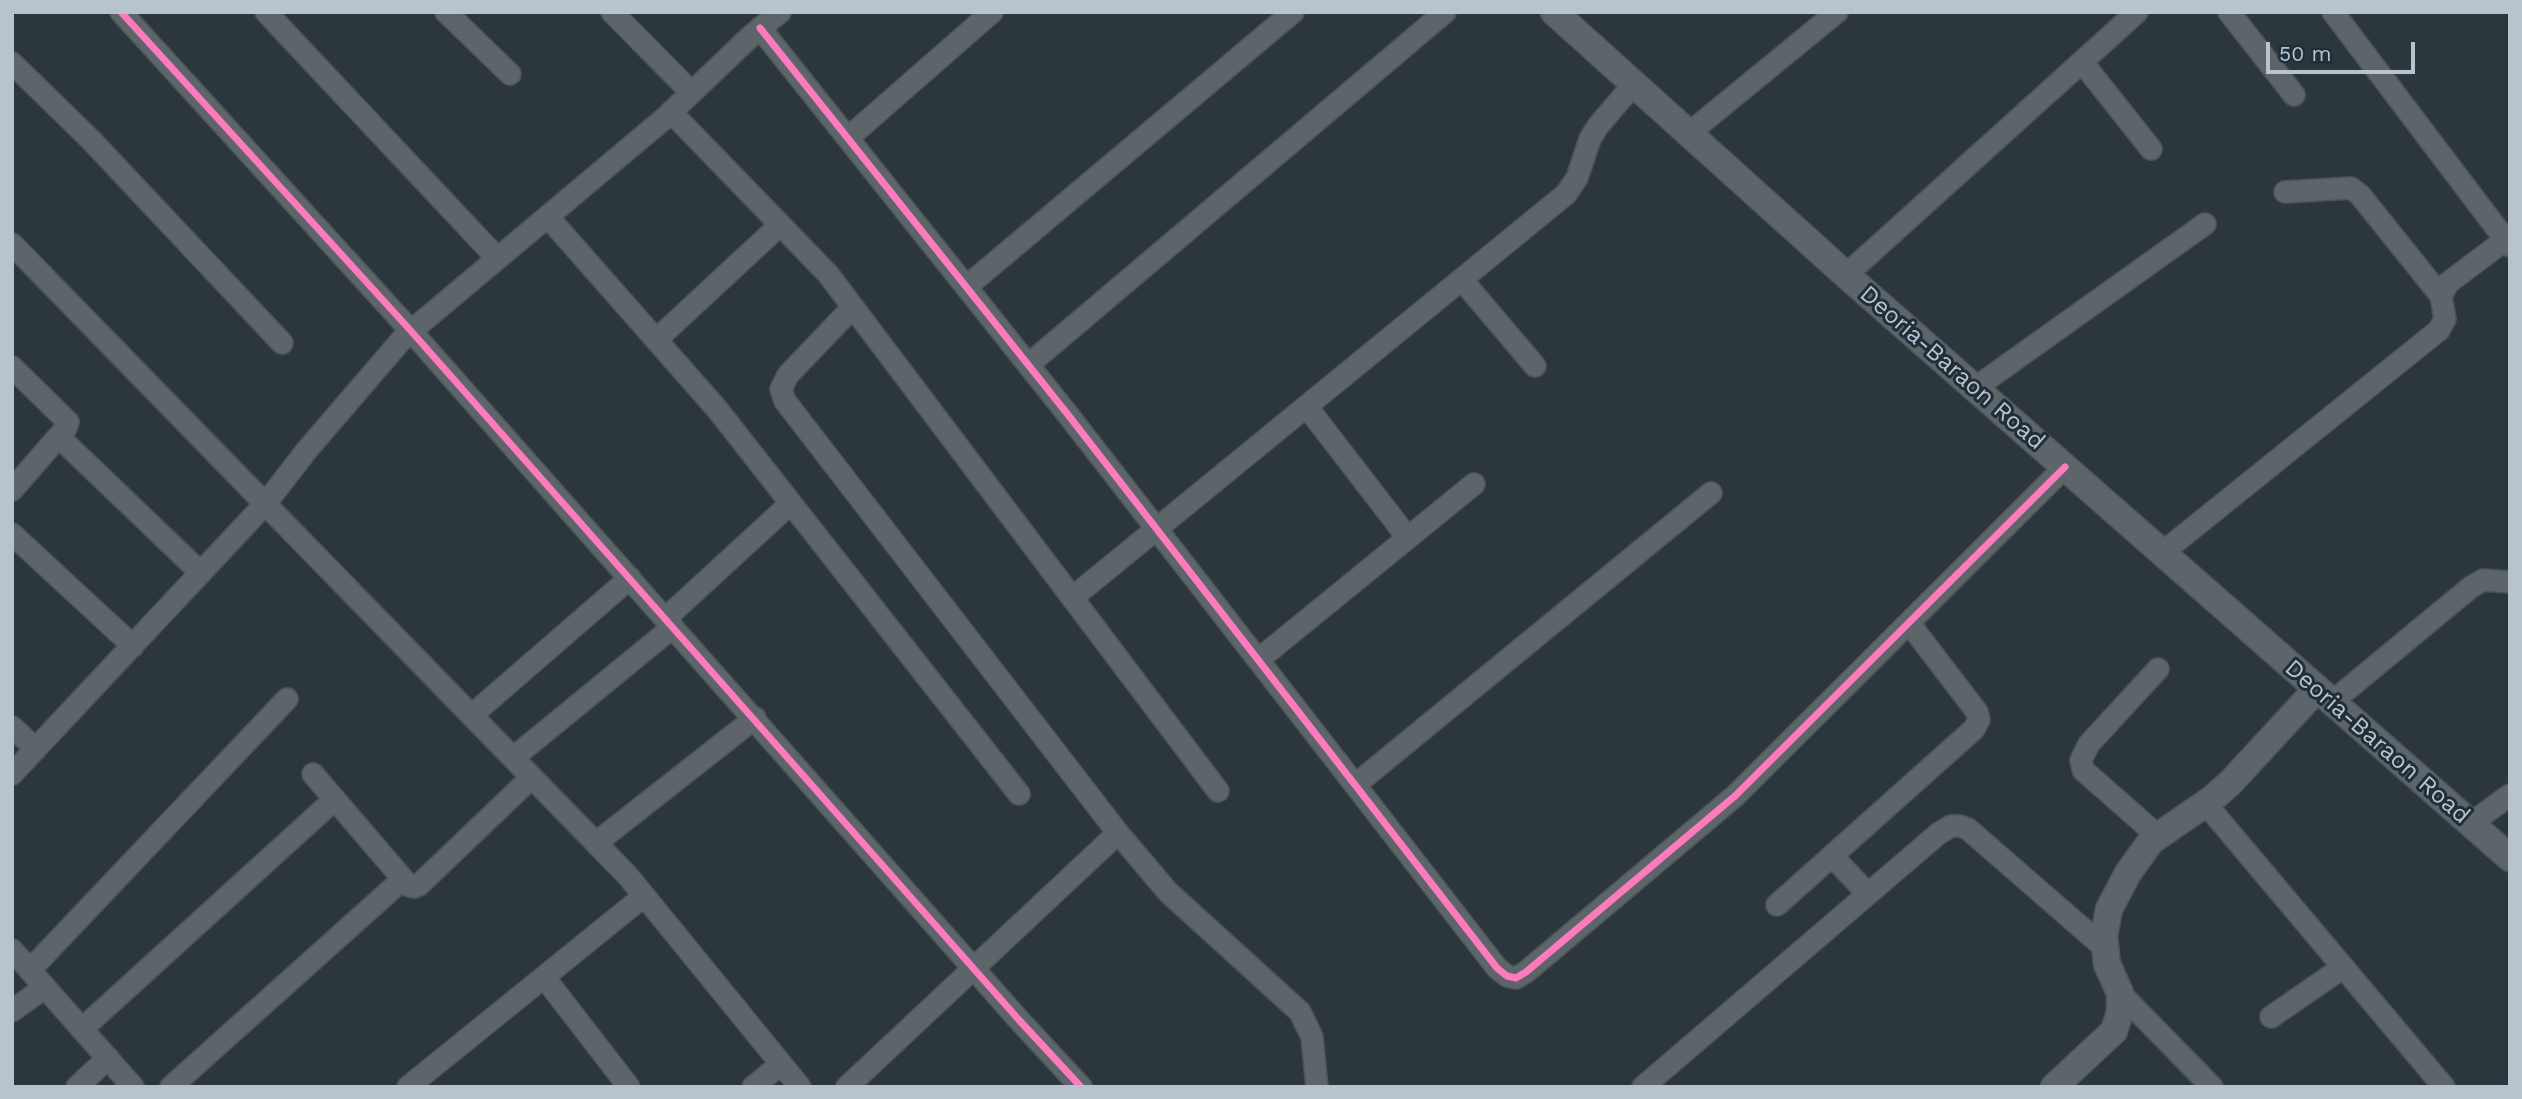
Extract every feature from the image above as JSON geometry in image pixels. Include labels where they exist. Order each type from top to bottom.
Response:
[{"type":"street","points":[[121,12],[411,331],[1081,1087]]},
{"type":"street","points":[[266,12],[497,258]]},
{"type":"street","points":[[446,12],[510,74]]},
{"type":"street","points":[[612,12],[691,92]]},
{"type":"street","points":[[848,138],[992,12]]},
{"type":"street","points":[[966,287],[1293,12]]},
{"type":"street","points":[[1028,365],[1445,12]]},
{"type":"street","name":"Deoria-Baraon Road","points":[[1554,12],[1846,275],[2510,858]]},
{"type":"street","points":[[1688,134],[1837,12]]},
{"type":"street","points":[[1846,275],[2137,12]]},
{"type":"street","points":[[2229,12],[2294,95]]},
{"type":"street","points":[[2333,12],[2508,243],[2448,283],[2441,296]]},
{"type":"street","points":[[12,774],[266,503],[307,450],[411,331],[671,112],[771,17],[848,138],[1497,968],[1507,976],[1516,978],[1735,796],[2064,467]]},
{"type":"street","points":[[2082,62],[2151,149]]},
{"type":"street","points":[[12,63],[90,139],[282,343]]},
{"type":"street","points":[[1072,598],[1566,194],[1577,178],[1590,139],[1598,125],[1633,85]]},
{"type":"street","points":[[671,112],[828,274],[1218,791]]},
{"type":"street","points":[[2162,552],[2439,330],[2445,318],[2441,296],[2360,195],[2351,188],[2285,192]]},
{"type":"street","points":[[548,217],[717,409],[1019,793]]},
{"type":"street","points":[[1975,388],[2205,224]]},
{"type":"street","points":[[656,340],[780,225]]},
{"type":"street","points":[[12,244],[596,843],[644,896],[800,1087]]},
{"type":"street","points":[[1462,280],[1535,366]]},
{"type":"street","points":[[853,307],[788,375],[781,389],[785,401],[1118,833],[1168,892],[1300,1012],[1312,1037],[1317,1087]]},
{"type":"street","points":[[12,367],[68,422],[12,490]]},
{"type":"street","points":[[1307,407],[1408,538]]},
{"type":"street","points":[[59,436],[201,573]]},
{"type":"street","points":[[1258,660],[1474,484]]},
{"type":"street","points":[[1355,785],[1711,493]]},
{"type":"street","points":[[513,758],[670,622],[790,504]]},
{"type":"street","points":[[12,534],[133,646]]},
{"type":"street","points":[[472,715],[630,578]]},
{"type":"street","points":[[2212,1087],[2120,993],[2107,964],[2104,936],[2109,909],[2128,873],[2151,841],[2231,782],[2325,696],[2471,587],[2483,580],[2510,582]]},
{"type":"street","points":[[1777,905],[1974,729],[1979,720],[1977,712],[1909,623]]},
{"type":"street","points":[[2158,669],[2089,744],[2081,760],[2083,770],[2158,835]]},
{"type":"street","points":[[30,970],[287,699]]},
{"type":"street","points":[[596,843],[755,718]]},
{"type":"street","points":[[12,727],[36,749]]},
{"type":"street","points":[[313,774],[409,886],[419,885],[532,777]]},
{"type":"street","points":[[2470,824],[2510,795]]},
{"type":"street","points":[[82,1029],[335,799]]},
{"type":"street","points":[[2205,803],[2444,1087]]},
{"type":"street","points":[[1643,1087],[1938,834],[1951,827],[1961,826],[1968,829],[2106,949]]},
{"type":"street","points":[[847,1087],[1118,833]]},
{"type":"street","points":[[1832,856],[1868,894]]},
{"type":"street","points":[[171,1087],[403,879]]},
{"type":"street","points":[[408,1087],[644,896]]},
{"type":"street","points":[[12,950],[133,1087]]},
{"type":"street","points":[[2271,1017],[2342,968]]},
{"type":"street","points":[[544,977],[617,1083]]},
{"type":"street","points":[[12,1011],[45,987]]},
{"type":"street","points":[[2054,1087],[2114,1031],[2120,1012],[2120,993]]},
{"type":"street","points":[[77,1087],[108,1058]]},
{"type":"street","points":[[753,1087],[780,1064]]},
{"type":"cycle path","points":[[121,12],[411,331],[1081,1087]]},
{"type":"cycle path","points":[[760,28],[1069,416],[1497,968],[1507,976],[1516,978],[1526,972],[1735,796],[2065,467]]}]
